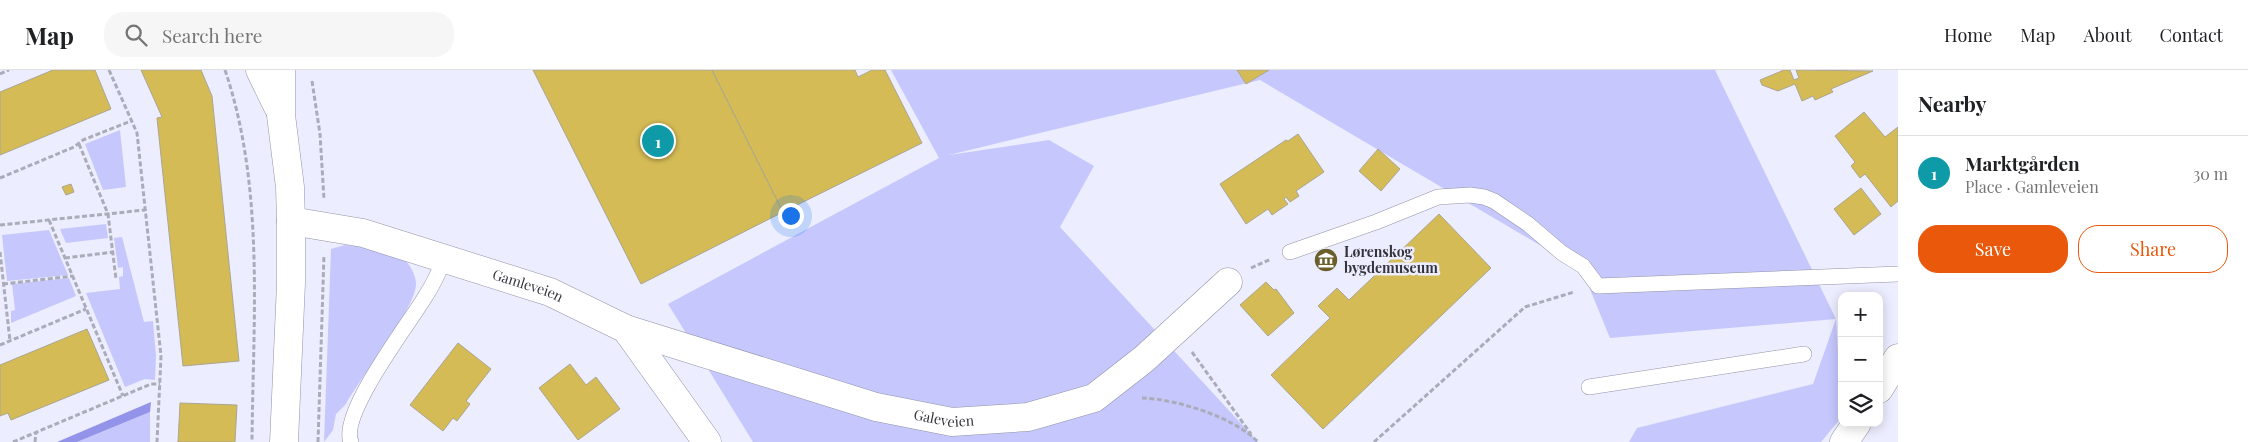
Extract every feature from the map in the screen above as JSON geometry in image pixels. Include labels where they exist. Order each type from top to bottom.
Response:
[{"type":"street","points":[[260,70],[282,116]]},
{"type":"street","points":[[281,70],[282,116],[290,187],[291,221],[291,283],[284,442]]},
{"type":"street","name":"Gamleveien","points":[[291,221],[362,234],[550,292],[626,329],[707,442]]},
{"type":"street","name":"Galeveien","points":[[626,329],[876,406],[952,422],[1028,417],[1094,398],[1144,359],[1228,282]]},
{"type":"street","points":[[1883,382],[1898,358]]},
{"type":"street","points":[[1844,442],[1854,427]]},
{"type":"lane","points":[[1290,252],[1376,222],[1438,197],[1470,195],[1494,201],[1528,224],[1562,253],[1582,266],[1598,286],[1898,274]]},
{"type":"lane","points":[[351,442],[348,437],[350,422],[359,402],[426,296],[444,259]]},
{"type":"lane","points":[[1589,387],[1804,354]]},
{"type":"path","points":[[0,74],[9,70]]},
{"type":"path","points":[[109,70],[130,121],[137,132],[161,356],[157,442]]},
{"type":"path","points":[[225,70],[236,100],[245,151],[253,217],[252,442]]},
{"type":"path","points":[[0,178],[130,121]]},
{"type":"path","points":[[79,144],[108,214],[116,279]]},
{"type":"path","points":[[0,225],[145,210]]},
{"type":"path","points":[[49,220],[123,396]]},
{"type":"path","points":[[0,252],[10,341]]},
{"type":"path","points":[[65,258],[114,252]]},
{"type":"path","points":[[1228,282],[1258,264],[1290,252]]},
{"type":"path","points":[[3,284],[73,276]]},
{"type":"path","points":[[1374,442],[1525,307],[1598,286]]},
{"type":"path","points":[[0,345],[86,309]]},
{"type":"path","points":[[1175,330],[1258,442]]},
{"type":"path","points":[[13,442],[151,384],[160,384]]},
{"type":"path","points":[[1141,398],[1160,399],[1209,412],[1252,436]]},
{"type":"path","points":[[36,433],[36,442]]},
{"type":"shaded area","points":[[891,70],[1715,70],[1836,319],[1610,338],[1582,270],[1260,80],[949,155],[1049,140],[1094,166],[1060,227],[1258,442],[753,442],[668,304],[939,158]]},
{"type":"shaded area","points":[[120,130],[126,187],[103,190],[85,144]]},
{"type":"shaded area","points":[[106,224],[108,238],[66,243],[60,229]]},
{"type":"shaded area","points":[[49,230],[68,275],[7,281],[2,235]]},
{"type":"shaded area","points":[[122,237],[144,322],[153,321],[156,356],[155,380],[145,379],[125,387],[86,293],[120,289],[119,277],[123,276],[123,267],[118,268],[114,238]]},
{"type":"shaded area","points":[[345,245],[383,251],[402,257],[411,268],[416,283],[414,294],[398,325],[346,404],[336,414],[333,430],[324,442],[331,249]]},
{"type":"shaded area","points":[[69,278],[76,296],[11,323],[11,311],[15,310],[12,284]]},
{"type":"shaded area","points":[[1836,319],[1838,422],[1821,442],[1629,442],[1637,428],[1813,384]]},
{"type":"shaded area","points":[[151,402],[150,412],[77,442],[57,442]]},
{"type":"shaded area","points":[[150,412],[150,442],[77,442]]},
{"type":"building","points":[[53,70],[95,70],[111,109],[0,155],[0,92]]},
{"type":"building","points":[[141,70],[201,70],[212,96],[239,361],[183,366],[157,118],[162,117]]},
{"type":"building","points":[[533,70],[712,70],[783,212],[641,284]]},
{"type":"building","points":[[712,70],[855,70],[858,77],[872,70],[885,70],[922,143],[783,212]]},
{"type":"building","points":[[1237,70],[1269,70],[1246,84]]},
{"type":"building","points":[[1784,70],[1790,70],[1794,80],[1799,78],[1796,70],[1873,71],[1831,89],[1833,92],[1815,100],[1813,96],[1802,101],[1795,84],[1778,91],[1762,85],[1760,80]]},
{"type":"building","points":[[1864,112],[1885,137],[1898,127],[1898,201],[1891,207],[1865,174],[1860,178],[1851,166],[1855,162],[1835,136]]},
{"type":"building","points":[[1298,134],[1324,172],[1296,191],[1299,196],[1290,202],[1286,197],[1284,199],[1288,204],[1272,215],[1268,209],[1246,224],[1220,184]]},
{"type":"building","points":[[1378,149],[1400,169],[1381,191],[1359,171]]},
{"type":"building","points":[[71,184],[74,192],[66,195],[62,187]]},
{"type":"building","points":[[1861,188],[1881,214],[1854,235],[1834,209]]},
{"type":"building","points":[[1439,214],[1491,268],[1323,429],[1271,375],[1330,318],[1318,306],[1337,288],[1349,300]]},
{"type":"building","points":[[1266,282],[1274,290],[1276,289],[1294,313],[1268,336],[1240,305]]},
{"type":"building","points":[[87,329],[109,380],[11,420],[8,413],[0,416],[0,365]]},
{"type":"building","points":[[458,343],[491,369],[466,401],[470,404],[457,421],[453,418],[443,431],[410,405]]},
{"type":"building","points":[[570,364],[586,385],[596,377],[620,409],[578,440],[539,388]]},
{"type":"building","points":[[180,403],[237,405],[235,442],[178,442]]},
{"type":"place","name":"Marktgården","points":[[658,141]]},
{"type":"place","name":"Lørenskog bygdemuseum","points":[[1326,260]]}]
